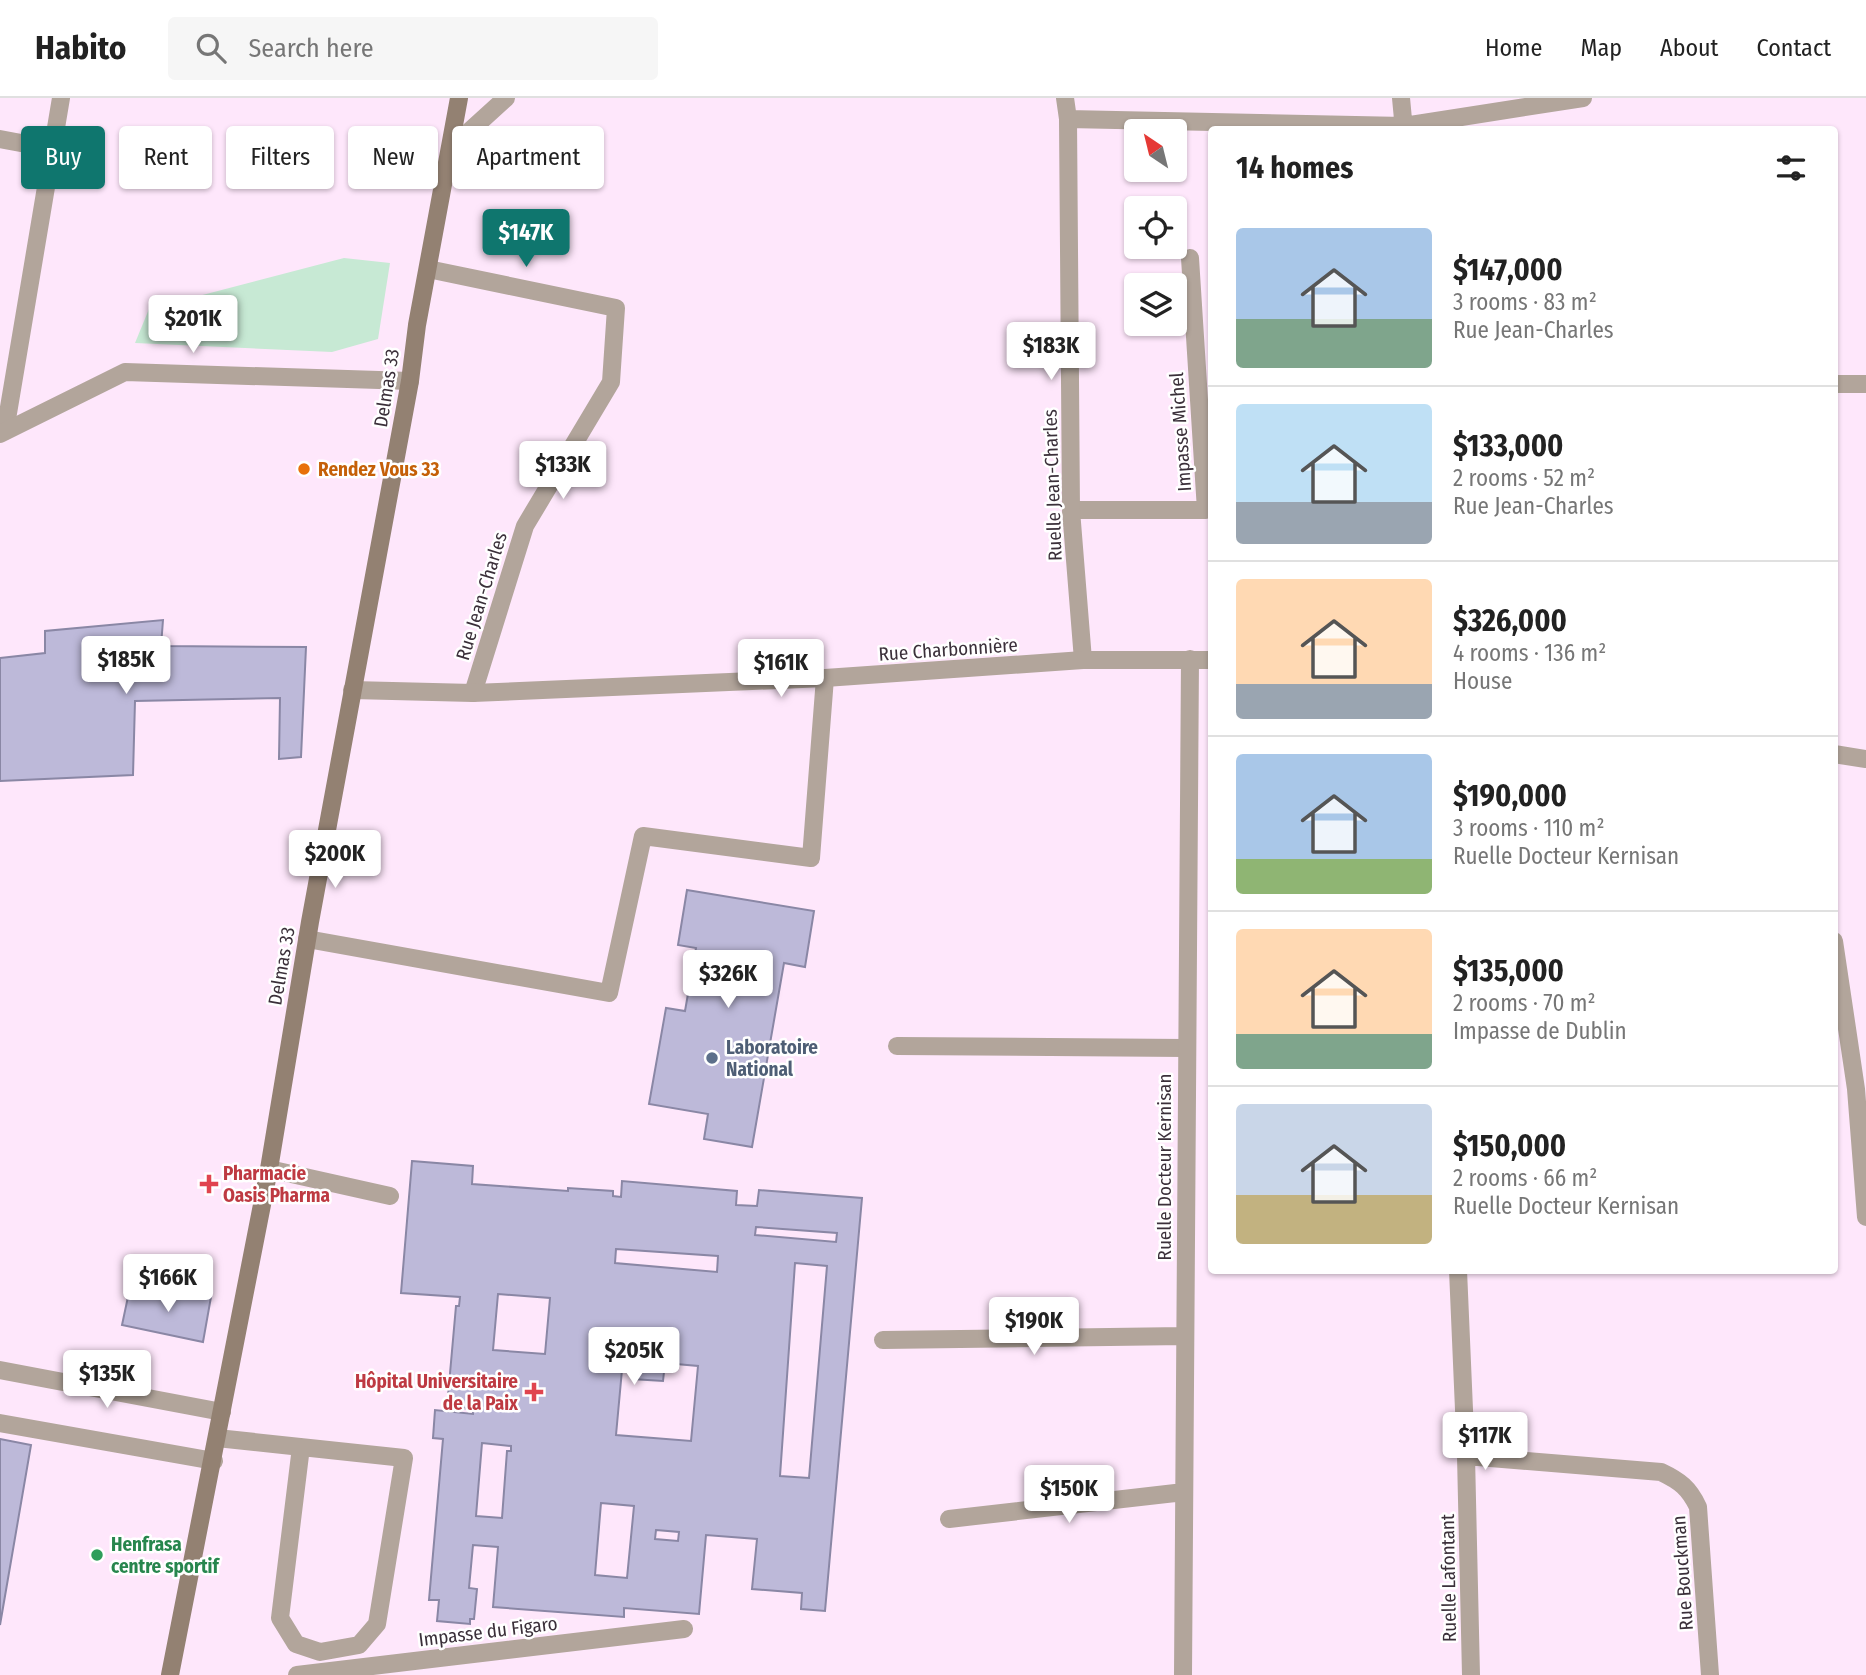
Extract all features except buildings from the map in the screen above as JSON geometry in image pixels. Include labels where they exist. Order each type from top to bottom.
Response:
[{"type":"main road","name":"Delmas 33","points":[[170,1675],[269,1169],[307,939],[410,381],[459,98]]},
{"type":"street","points":[[57,126],[61,98]]},
{"type":"street","points":[[451,148],[506,98]]},
{"type":"street","name":"Ruelle Jean-Charles","points":[[1065,98],[1068,119],[1071,510],[1083,660]]},
{"type":"street","points":[[1401,98],[1404,126]]},
{"type":"street","points":[[1416,126],[1583,98]]},
{"type":"street","points":[[1068,119],[1329,126]]},
{"type":"street","points":[[0,139],[21,143]]},
{"type":"street","points":[[2,432],[46,189]]},
{"type":"street","name":"Impasse Michel","points":[[1071,510],[1206,510],[1190,258]]},
{"type":"street","name":"Rue Jean-Charles","points":[[428,269],[616,308],[611,382],[525,526],[473,693]]},
{"type":"street","points":[[2,432],[125,372],[410,381]]},
{"type":"street","points":[[1838,384],[1866,384]]},
{"type":"street","name":"Ruelle Docteur Kernisan","points":[[1183,1675],[1190,659]]},
{"type":"street","name":"Rue Charbonnière","points":[[352,690],[473,693],[825,678],[1083,660],[1208,660]]},
{"type":"street","points":[[307,939],[609,993],[643,836],[811,858],[825,678]]},
{"type":"street","points":[[1838,755],[1866,759]]},
{"type":"street","points":[[1838,968],[1856,1089],[1866,1217]]},
{"type":"street","points":[[897,1046],[1186,1048]]},
{"type":"street","points":[[269,1169],[390,1196]]},
{"type":"street","name":"Ruelle Lafontant","points":[[1458,1274],[1471,1675]]},
{"type":"street","points":[[883,1340],[1184,1336]]},
{"type":"street","points":[[0,1370],[222,1412]]},
{"type":"street","points":[[0,1423],[214,1461]]},
{"type":"street","points":[[217,1438],[404,1458],[377,1624],[359,1645],[320,1652],[296,1644],[279,1618],[301,1447]]},
{"type":"street","name":"Rue Bouckman","points":[[1466,1456],[1661,1472],[1679,1480],[1691,1492],[1698,1507],[1710,1675]]},
{"type":"street","points":[[949,1519],[1184,1492]]},
{"type":"street","name":"Impasse du Figaro","points":[[297,1675],[684,1629]]},
{"type":"green space","points":[[344,258],[390,263],[378,339],[332,352],[135,343],[149,309]]},
{"type":"place","name":"Rendez Vous 33","points":[[304,469]]},
{"type":"place","name":"Laboratoire National","points":[[712,1058]]},
{"type":"place","name":"Pharmacie Oasis Pharma","points":[[209,1184]]},
{"type":"place","name":"Hôpital Universitaire de la Paix","points":[[534,1392]]},
{"type":"place","name":"Henfrasa centre sportif","points":[[97,1555]]}]
